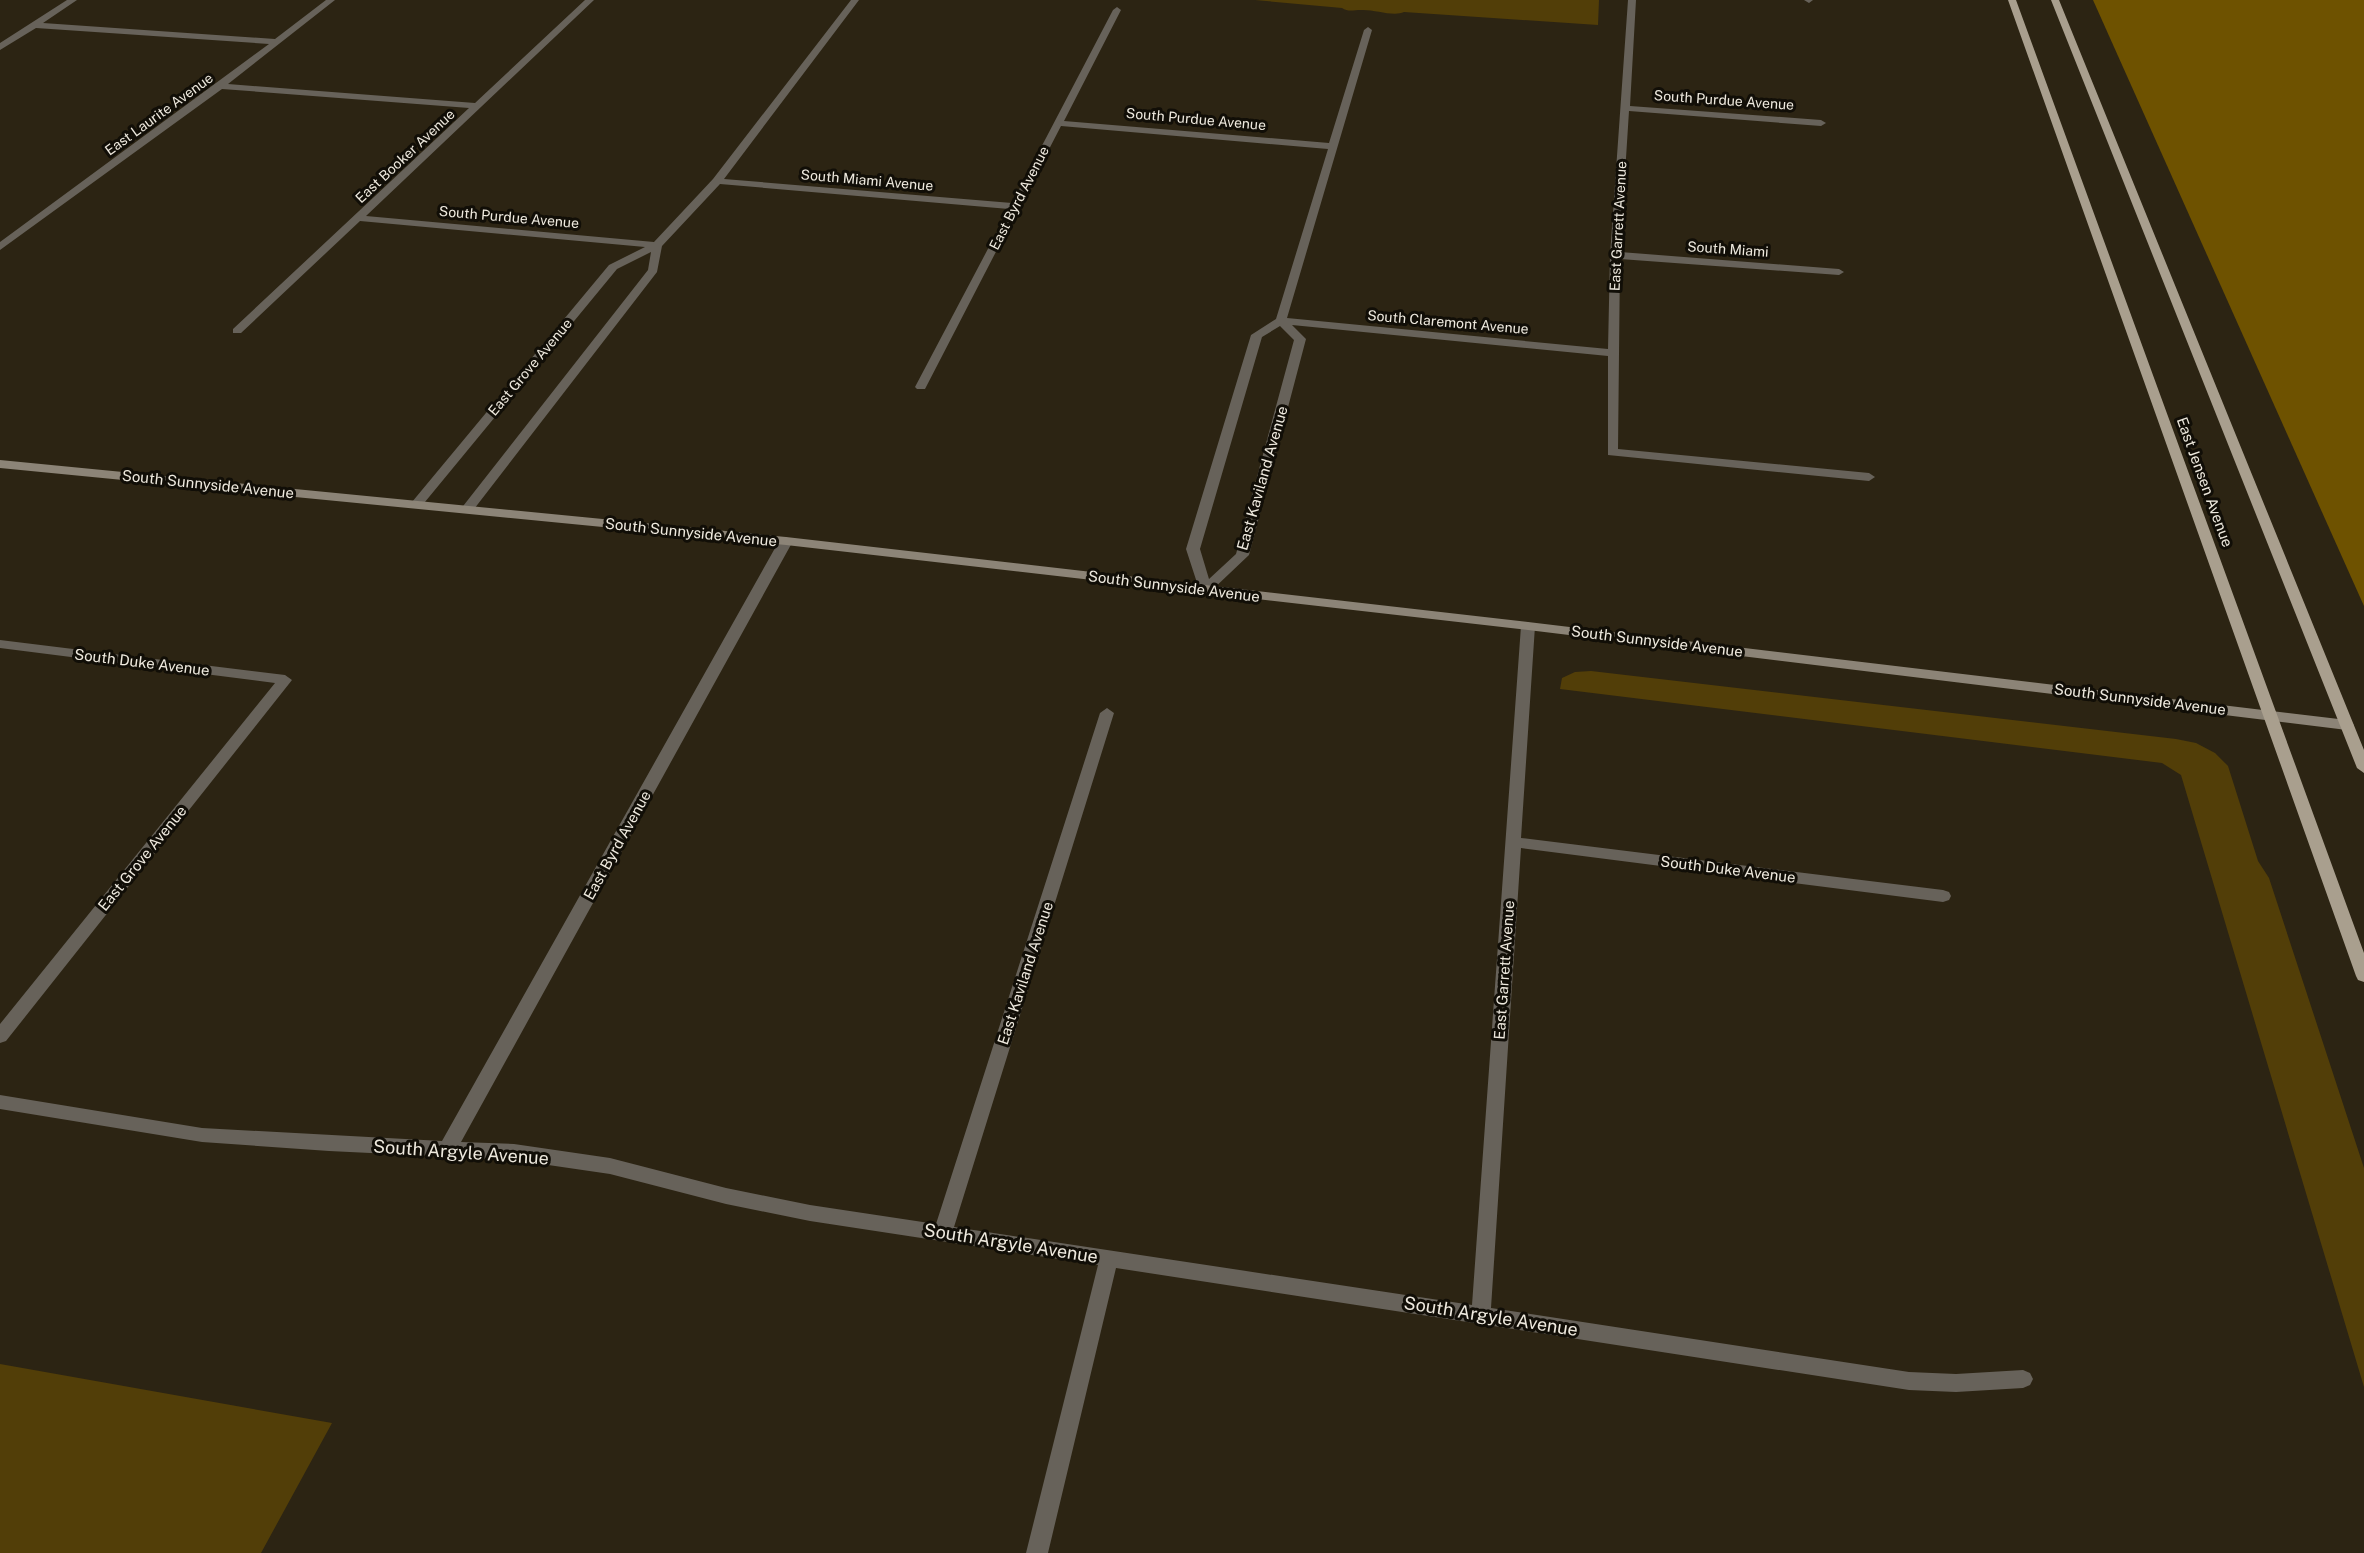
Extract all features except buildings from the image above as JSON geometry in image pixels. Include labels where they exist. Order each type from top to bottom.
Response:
[{"type":"main road","name":"East Jensen Avenue","points":[[2012,0],[2364,976]]},
{"type":"main road","points":[[2055,0],[2364,768]]},
{"type":"street","points":[[0,47],[73,0]]},
{"type":"street","name":"East Laurite Avenue","points":[[0,247],[220,86],[331,0]]},
{"type":"street","name":"East Booker Avenue","points":[[237,331],[590,0]]},
{"type":"street","name":"East Grove Avenue","points":[[416,505],[613,267],[657,245],[717,181],[855,0]]},
{"type":"street","name":"East Garrett Avenue","points":[[1632,0],[1615,255],[1612,452],[1869,477]]},
{"type":"street","name":"East Byrd Avenue","points":[[921,387],[1117,10]]},
{"type":"street","points":[[34,25],[277,42]]},
{"type":"street","points":[[1205,589],[1193,549],[1257,335],[1281,321],[1368,30]]},
{"type":"street","points":[[220,86],[477,106]]},
{"type":"street","name":"South Purdue Avenue","points":[[1624,108],[1821,123]]},
{"type":"street","name":"South Purdue Avenue","points":[[1058,123],[1332,146]]},
{"type":"street","name":"South Miami Avenue","points":[[717,181],[1015,206]]},
{"type":"street","name":"South Purdue Avenue","points":[[358,218],[657,245]]},
{"type":"street","name":"East Grove Avenue","points":[[466,510],[653,270],[657,245]]},
{"type":"street","name":"South Miami","points":[[1615,255],[1839,273]]},
{"type":"street","name":"South Claremont Avenue","points":[[1281,321],[1613,353]]},
{"type":"street","name":"East Kaviland Avenue","points":[[1205,589],[1242,555],[1300,339],[1281,321]]},
{"type":"street","name":"South Sunnyside Avenue","points":[[0,464],[786,541],[1528,626],[2347,725]]},
{"type":"street","name":"East Byrd Avenue","points":[[448,1149],[786,541]]},
{"type":"street","name":"East Garrett Avenue","points":[[1480,1314],[1528,626]]},
{"type":"street","name":"South Duke Avenue","points":[[0,644],[285,680]]},
{"type":"street","name":"East Grove Avenue","points":[[0,1036],[285,680]]},
{"type":"street","name":"East Kaviland Avenue","points":[[942,1232],[1107,713]]},
{"type":"street","name":"South Duke Avenue","points":[[1513,842],[1942,896]]},
{"type":"street","name":"South Argyle Avenue","points":[[0,1101],[202,1135],[329,1144],[514,1152],[610,1166],[726,1196],[810,1213],[1910,1381],[1956,1383],[2023,1379]]},
{"type":"street","points":[[1037,1553],[1109,1259]]},
{"type":"shaded area","points":[[1255,0],[1599,0],[1598,25],[1404,12],[1394,14]]},
{"type":"shaded area","points":[[2093,0],[2364,0],[2364,606]]},
{"type":"shaded area","points":[[1591,671],[2176,739],[2196,743],[2215,753],[2228,766],[2258,861],[2269,878],[2364,1168],[2364,1387],[2181,775],[2162,763],[1560,689],[1562,678],[1575,672]]},
{"type":"shaded area","points":[[0,1364],[332,1423],[261,1553],[0,1553]]}]
